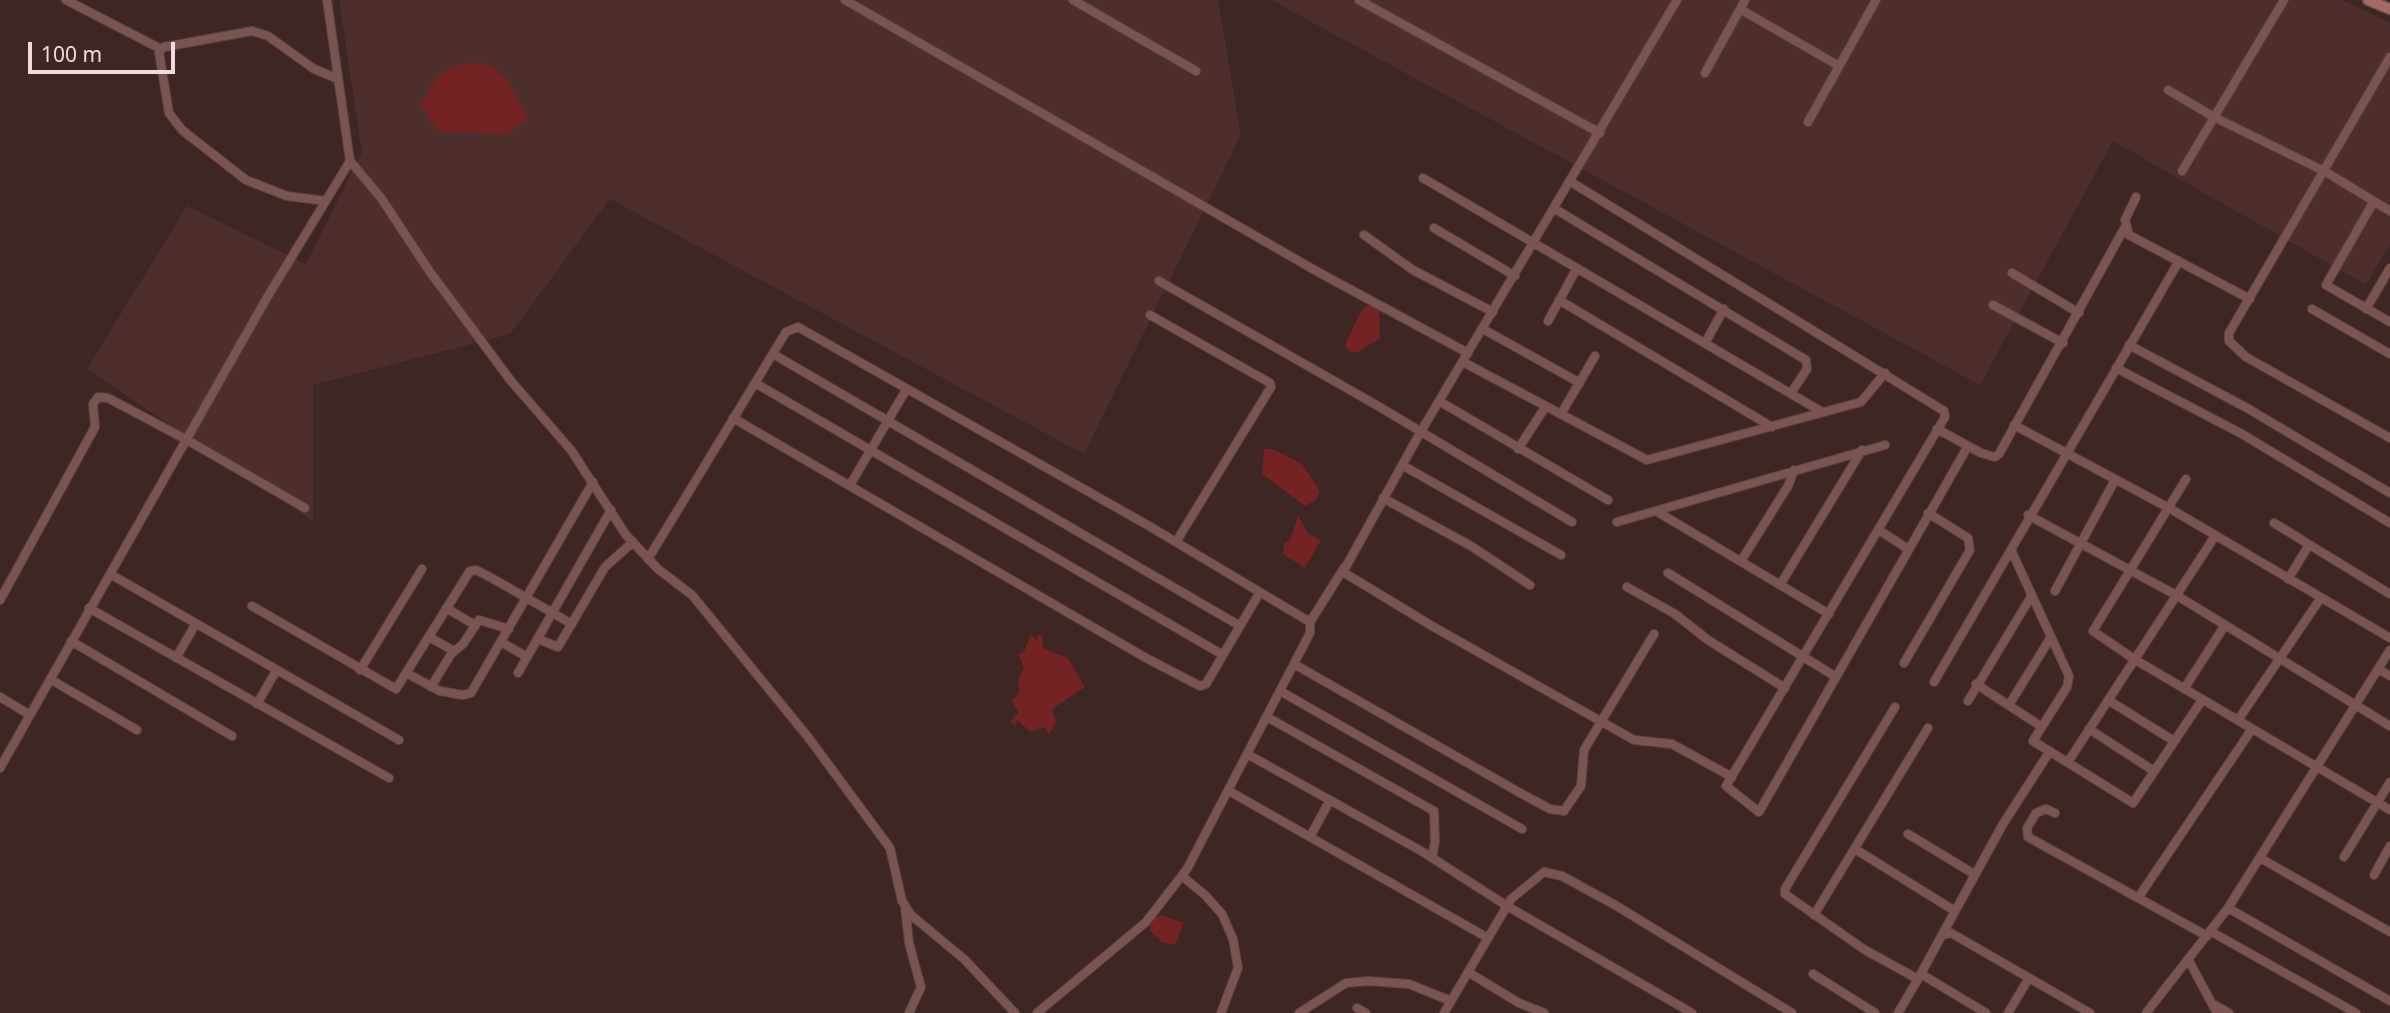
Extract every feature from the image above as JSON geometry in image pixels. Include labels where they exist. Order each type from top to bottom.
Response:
[{"type":"street","points":[[66,0],[161,49],[252,31],[268,36],[314,69],[336,78]]},
{"type":"street","points":[[327,0],[336,78],[350,161],[387,205],[429,272],[511,381],[571,450],[633,542],[648,559],[692,595],[808,737],[890,848],[905,906],[909,943],[921,987],[909,1013]]},
{"type":"street","points":[[845,0],[1318,272],[1468,353]]},
{"type":"street","points":[[1073,0],[1196,71]]},
{"type":"street","points":[[1359,0],[1600,133]]},
{"type":"street","points":[[1037,1013],[1146,922],[1200,850],[1310,633],[1310,622],[1677,0]]},
{"type":"street","points":[[1705,73],[1745,0]]},
{"type":"street","points":[[1808,122],[1876,0]]},
{"type":"street","points":[[2182,171],[2284,0]]},
{"type":"street","points":[[2368,0],[2390,9]]},
{"type":"street","points":[[1740,9],[1839,66]]},
{"type":"street","points":[[161,49],[158,56],[169,113],[175,124],[246,180],[286,196],[327,201]]},
{"type":"street","points":[[2390,57],[2326,172],[2229,333],[2235,348],[2390,438]]},
{"type":"street","points":[[2168,90],[2214,117],[2326,172],[2390,211]]},
{"type":"street","points":[[0,768],[89,608],[350,161]]},
{"type":"street","points":[[1423,178],[1822,412]]},
{"type":"street","points":[[1571,182],[1944,411],[1945,417],[1726,786],[1759,812],[1968,446]]},
{"type":"street","points":[[1937,429],[1995,457],[2063,343],[2125,228],[2136,197]]},
{"type":"street","points":[[2374,201],[2326,285],[2390,322]]},
{"type":"street","points":[[1555,209],[1724,309],[1808,363],[1791,393]]},
{"type":"street","points":[[1434,228],[1514,276]]},
{"type":"street","points":[[2125,228],[2134,238],[2250,299]]},
{"type":"street","points":[[1364,235],[1413,270],[1493,312]]},
{"type":"street","points":[[1934,682],[2012,552],[2028,516],[2179,261]]},
{"type":"street","points":[[1548,321],[1577,268]]},
{"type":"street","points":[[2366,309],[2390,268]]},
{"type":"street","points":[[2012,273],[2079,313]]},
{"type":"street","points":[[1159,281],[1572,522]]},
{"type":"street","points":[[1559,300],[1772,427]]},
{"type":"street","points":[[1993,305],[2063,343]]},
{"type":"street","points":[[1705,343],[1724,309]]},
{"type":"street","points":[[2312,309],[2390,354]]},
{"type":"street","points":[[1150,315],[1270,383],[1272,387],[1176,542]]},
{"type":"street","points":[[648,559],[786,332],[798,327],[1176,542],[1310,622]]},
{"type":"street","points":[[1483,329],[1580,383]]},
{"type":"street","points":[[2129,345],[2247,408],[2390,493]]},
{"type":"street","points":[[773,354],[1240,626]]},
{"type":"street","points":[[1561,414],[1595,356]]},
{"type":"street","points":[[1463,362],[1647,460],[1861,402],[1885,373]]},
{"type":"street","points":[[2116,368],[2242,434],[2390,523]]},
{"type":"street","points":[[755,383],[1223,655]]},
{"type":"street","points":[[850,485],[906,390]]},
{"type":"street","points":[[0,600],[95,427],[93,404],[98,397],[108,398],[187,440],[305,508]]},
{"type":"street","points":[[1439,401],[1608,500]]},
{"type":"street","points":[[1518,449],[1546,406]]},
{"type":"street","points":[[733,418],[1195,684],[1206,684],[1260,592]]},
{"type":"street","points":[[2014,425],[2169,508],[2320,600],[2390,638]]},
{"type":"street","points":[[1618,522],[1885,445]]},
{"type":"street","points":[[1780,584],[1862,450]]},
{"type":"street","points":[[1402,465],[1561,555]]},
{"type":"street","points":[[1741,561],[1788,486],[1794,470]]},
{"type":"street","points":[[2186,479],[2093,631],[2202,700],[2390,810]]},
{"type":"street","points":[[2055,591],[2115,480]]},
{"type":"street","points":[[408,674],[431,687],[468,695],[593,482]]},
{"type":"street","points":[[1383,498],[1471,546],[1530,586]]},
{"type":"street","points":[[518,673],[611,510]]},
{"type":"street","points":[[1656,510],[1829,614]]},
{"type":"street","points":[[1904,663],[1970,550],[1968,538],[1928,513]]},
{"type":"street","points":[[2028,516],[2176,595],[2390,726]]},
{"type":"street","points":[[2274,523],[2390,594]]},
{"type":"street","points":[[1879,530],[1908,549]]},
{"type":"street","points":[[2068,762],[2215,536]]},
{"type":"street","points":[[538,639],[558,647],[605,567],[633,542]]},
{"type":"street","points":[[2288,579],[2309,545]]},
{"type":"street","points":[[2012,552],[2069,676],[2067,687],[2033,741],[2133,803],[2202,700]]},
{"type":"street","points":[[1344,568],[1347,577],[1642,743],[1664,743],[1681,748],[1732,778]]},
{"type":"street","points":[[360,670],[422,569]]},
{"type":"street","points":[[252,606],[396,689],[408,674],[470,571],[483,574],[572,624]]},
{"type":"street","points":[[1668,573],[1836,677]]},
{"type":"street","points":[[110,574],[399,740]]},
{"type":"street","points":[[1627,587],[1675,614],[1708,640],[1785,688]]},
{"type":"street","points":[[1968,701],[2032,596]]},
{"type":"street","points":[[2238,720],[2320,600]]},
{"type":"street","points":[[89,608],[389,778]]},
{"type":"street","points":[[446,608],[475,625]]},
{"type":"street","points":[[431,687],[454,651],[483,619],[509,629]]},
{"type":"street","points":[[176,658],[195,625]]},
{"type":"street","points":[[2184,689],[2225,625]]},
{"type":"street","points":[[1294,664],[1558,812],[1564,811],[1581,786],[1581,757],[1654,634]]},
{"type":"street","points":[[2009,705],[2051,637]]},
{"type":"street","points":[[429,638],[454,651]]},
{"type":"street","points":[[71,641],[232,736]]},
{"type":"street","points":[[501,642],[527,657]]},
{"type":"street","points":[[2146,1013],[2228,908],[2390,650]]},
{"type":"street","points":[[2378,669],[2390,676]]},
{"type":"street","points":[[257,704],[276,671]]},
{"type":"street","points":[[50,679],[137,730]]},
{"type":"street","points":[[1976,684],[2042,727]]},
{"type":"street","points":[[1280,691],[1522,829]]},
{"type":"street","points":[[0,697],[30,715]]},
{"type":"street","points":[[2108,700],[2174,740]]},
{"type":"street","points":[[1895,707],[1784,889],[1790,899],[1865,950],[1986,1013]]},
{"type":"street","points":[[1266,717],[1434,811],[1435,842],[1432,858]]},
{"type":"street","points":[[1814,915],[1928,728]]},
{"type":"street","points":[[2090,729],[2154,771]]},
{"type":"street","points":[[2138,898],[2252,729]]},
{"type":"street","points":[[1898,1013],[1974,874],[2050,751]]},
{"type":"street","points":[[1247,754],[1432,858],[1507,906],[1692,1013]]},
{"type":"street","points":[[2344,857],[2390,782]]},
{"type":"street","points":[[1229,791],[1488,938]]},
{"type":"street","points":[[1310,836],[1330,800]]},
{"type":"street","points":[[2055,813],[2046,809],[2036,813],[2027,828],[2028,837],[2356,1013]]},
{"type":"street","points":[[1908,834],[1974,874]]},
{"type":"street","points":[[2374,875],[2390,846]]},
{"type":"street","points":[[1855,849],[1955,911]]},
{"type":"street","points":[[2260,858],[2390,932]]},
{"type":"street","points":[[1444,1013],[1507,906],[1525,887],[1544,873],[1563,876],[1792,1013]]},
{"type":"street","points":[[1182,876],[1222,914],[1233,939],[1238,968],[1221,1013]]},
{"type":"street","points":[[905,906],[973,968],[1015,1013]]},
{"type":"street","points":[[2228,908],[2390,1001]]},
{"type":"street","points":[[1942,935],[1951,933],[2090,1013]]},
{"type":"street","points":[[2189,961],[2216,1009],[2229,1013]]},
{"type":"street","points":[[1468,972],[1519,1003],[1544,1013]]},
{"type":"street","points":[[1813,974],[1875,1013]]},
{"type":"street","points":[[2008,1013],[2029,978]]},
{"type":"street","points":[[1300,1013],[1346,984],[1368,981],[1409,984],[1451,1001]]},
{"type":"street","points":[[1357,1008],[1366,1013]]},
{"type":"shaded area","points":[[339,0],[1218,0],[1241,135],[1084,454],[610,199],[510,334],[313,385],[313,521],[87,369],[187,206],[306,264],[362,152]]},
{"type":"shaded area","points":[[1271,0],[2342,0],[2390,23],[2390,244],[2366,285],[2113,141],[1980,385]]},
{"type":"shaded area","points":[[486,63],[507,80],[528,119],[506,134],[439,131],[420,105],[438,76],[459,64]]},
{"type":"shaded area","points":[[1369,305],[1379,310],[1380,338],[1358,352],[1350,352],[1345,345],[1361,311]]},
{"type":"shaded area","points":[[1264,449],[1273,449],[1302,464],[1320,491],[1316,500],[1305,506],[1262,474]]},
{"type":"shaded area","points":[[1298,515],[1308,534],[1321,540],[1305,568],[1283,554],[1284,544],[1291,538]]},
{"type":"shaded area","points":[[1030,635],[1037,640],[1037,635],[1042,635],[1043,648],[1068,658],[1085,687],[1052,709],[1056,723],[1049,734],[1044,727],[1031,732],[1017,720],[1016,726],[1010,722],[1019,712],[1011,701],[1019,693],[1018,681],[1024,667],[1018,654],[1024,652]]},
{"type":"shaded area","points":[[1161,915],[1184,923],[1175,945],[1162,942],[1150,931],[1151,920]]}]
